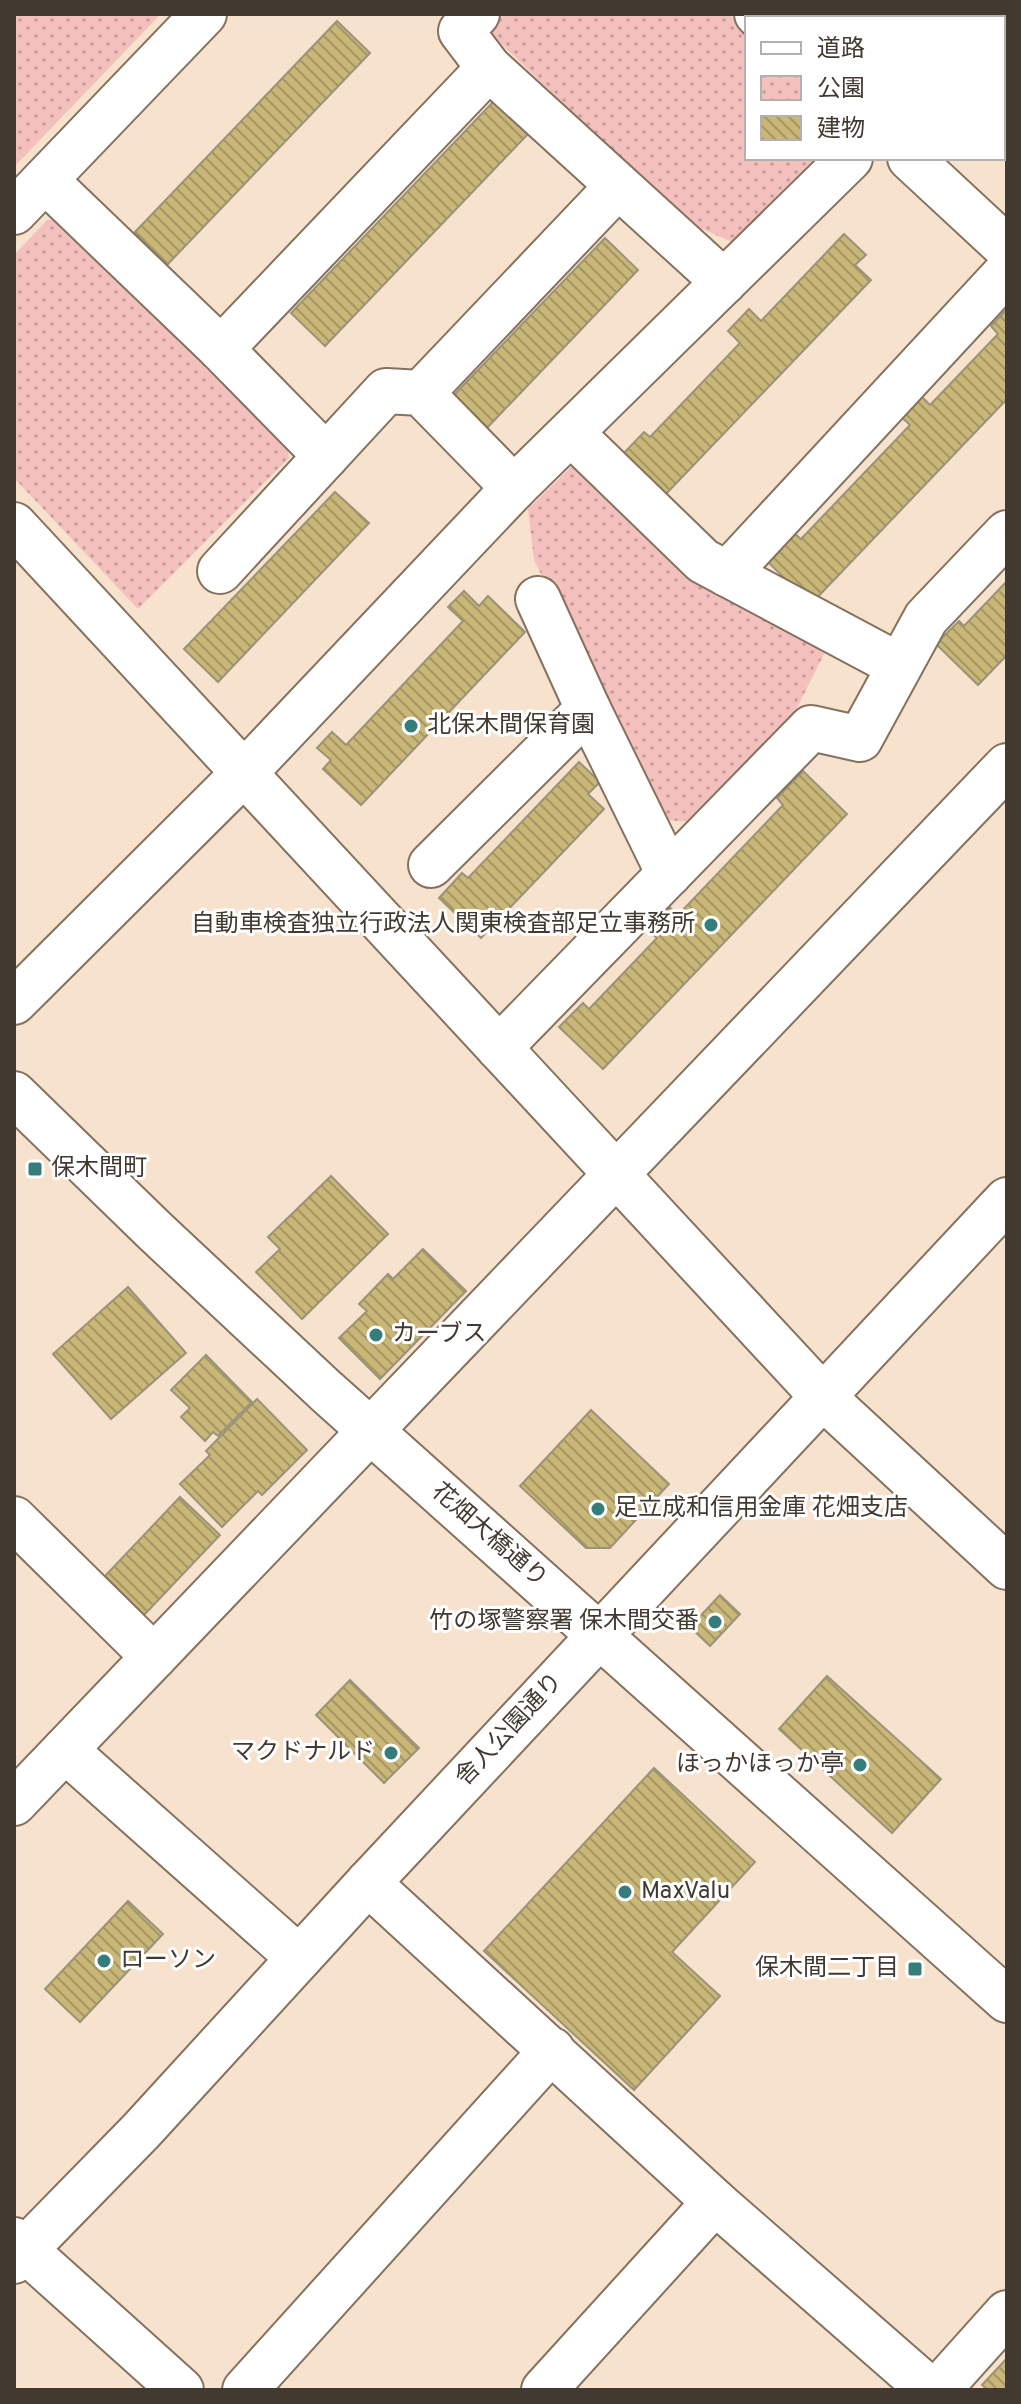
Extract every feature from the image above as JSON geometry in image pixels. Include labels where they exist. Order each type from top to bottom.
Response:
[{"type":"street","points":[[477,14],[461,31],[489,68],[724,282]]},
{"type":"street","points":[[14,212],[202,15]]},
{"type":"street","points":[[221,349],[489,68]]},
{"type":"street","points":[[14,1002],[245,772],[514,488],[848,160]]},
{"type":"street","points":[[912,160],[1007,248]]},
{"type":"street","points":[[45,180],[221,349],[326,456]]},
{"type":"street","points":[[421,393],[618,186]]},
{"type":"street","points":[[727,574],[1007,272]]},
{"type":"street","points":[[220,571],[386,391],[421,393],[514,488]]},
{"type":"street","points":[[571,433],[703,561],[898,665]]},
{"type":"street","points":[[14,525],[823,1397],[1007,1567]]},
{"type":"street","points":[[499,1048],[811,728],[860,739],[926,618],[1007,533]]},
{"type":"street","points":[[538,599],[669,874]]},
{"type":"street","points":[[431,865],[588,709]]},
{"type":"street","points":[[14,1803],[1007,766]]},
{"type":"street","name":"花畑大橋通り","points":[[14,1094],[156,1232],[371,1432],[1007,2000]]},
{"type":"street","name":"舎人公園通り","points":[[18,2251],[141,2131],[368,1883],[1007,1200]]},
{"type":"street","points":[[14,1519],[154,1657]]},
{"type":"street","points":[[65,1750],[299,1958]]},
{"type":"street","points":[[368,1883],[715,2202],[930,2390]]},
{"type":"street","points":[[245,2390],[552,2050]]},
{"type":"street","points":[[544,2390],[715,2202]]},
{"type":"street","points":[[18,2251],[181,2390]]},
{"type":"street","points":[[938,2390],[1007,2313]]},
{"type":"green space","points":[[14,14],[156,14],[158,17],[14,167]]},
{"type":"green space","points":[[492,14],[729,14],[745,29],[745,160],[819,160],[732,242],[686,222],[490,33],[488,18]]},
{"type":"green space","points":[[60,219],[285,435],[289,458],[138,609],[14,478],[14,255],[47,220]]},
{"type":"green space","points":[[575,463],[829,644],[796,710],[695,822],[664,820],[534,560],[528,509]]},
{"type":"building","points":[[819,14],[880,14],[878,16]]},
{"type":"building","points":[[337,21],[370,53],[167,265],[134,233]]},
{"type":"building","points":[[1007,63],[1005,140],[1005,65]]},
{"type":"building","points":[[494,101],[528,134],[325,346],[291,313]]},
{"type":"building","points":[[844,234],[866,255],[855,265],[871,280],[663,497],[621,456],[644,432],[650,437],[740,343],[728,331],[749,309],[761,321]]},
{"type":"building","points":[[605,238],[638,270],[485,430],[451,398]]},
{"type":"building","points":[[1007,309],[1007,399],[811,604],[767,561],[794,533],[801,539],[910,425],[898,414],[918,393],[930,405],[998,334],[991,326]]},
{"type":"building","points":[[335,492],[369,523],[218,682],[184,649]]},
{"type":"building","points":[[1007,581],[1007,655],[978,685],[936,644],[959,621],[964,626]]},
{"type":"building","points":[[464,591],[479,606],[488,596],[525,632],[361,805],[323,769],[331,760],[317,748],[332,732],[346,745],[463,621],[448,607]]},
{"type":"building","points":[[579,762],[600,782],[588,794],[604,809],[481,938],[439,898],[462,873],[468,878]]},
{"type":"building","points":[[803,771],[847,814],[603,1069],[559,1027],[583,1003],[589,1009],[657,938],[644,927],[666,904],[678,915],[783,805],[777,798]]},
{"type":"building","points":[[331,1176],[388,1234],[302,1319],[256,1272],[280,1249],[268,1237]]},
{"type":"building","points":[[423,1249],[466,1291],[380,1379],[339,1338],[367,1311],[359,1304],[388,1274],[393,1279]]},
{"type":"building","points":[[128,1287],[186,1353],[111,1419],[53,1354]]},
{"type":"building","points":[[206,1355],[252,1402],[218,1436],[213,1432],[205,1441],[181,1417],[190,1408],[171,1390]]},
{"type":"building","points":[[257,1399],[307,1450],[262,1495],[258,1491],[222,1527],[180,1484],[210,1455],[206,1451]]},
{"type":"building","points":[[591,1410],[669,1484],[610,1548],[586,1548],[520,1486]]},
{"type":"building","points":[[180,1497],[220,1535],[144,1615],[105,1576]]},
{"type":"building","points":[[720,1595],[740,1614],[710,1646],[690,1627]]},
{"type":"building","points":[[827,1676],[941,1779],[892,1833],[779,1729]]},
{"type":"building","points":[[350,1680],[419,1748],[384,1783],[316,1715]]},
{"type":"building","points":[[654,1768],[755,1862],[672,1952],[720,1996],[634,2090],[484,1951]]},
{"type":"building","name":"ローソン","points":[[128,1901],[163,1934],[80,2022],[45,1989]]},
{"type":"building","points":[[1007,2358],[1007,2390],[988,2390],[982,2385]]},
{"type":"place","name":"北保木間保育園","points":[[411,726]]},
{"type":"place","name":"自動車検査独立行政法人関東検査部足立事務所","points":[[711,925]]},
{"type":"place","name":"保木間町","points":[[35,1169]]},
{"type":"place","name":"カーブス","points":[[376,1335]]},
{"type":"place","name":"足立成和信用金庫 花畑支店","points":[[598,1509]]},
{"type":"place","name":"竹の塚警察署 保木間交番","points":[[715,1622]]},
{"type":"place","name":"マクドナルド","points":[[391,1753]]},
{"type":"place","name":"ほっかほっか亭","points":[[860,1765]]},
{"type":"place","name":"MaxValu","points":[[625,1892]]},
{"type":"place","name":"ローソン","points":[[104,1961]]},
{"type":"place","name":"保木間二丁目","points":[[915,1969]]}]
